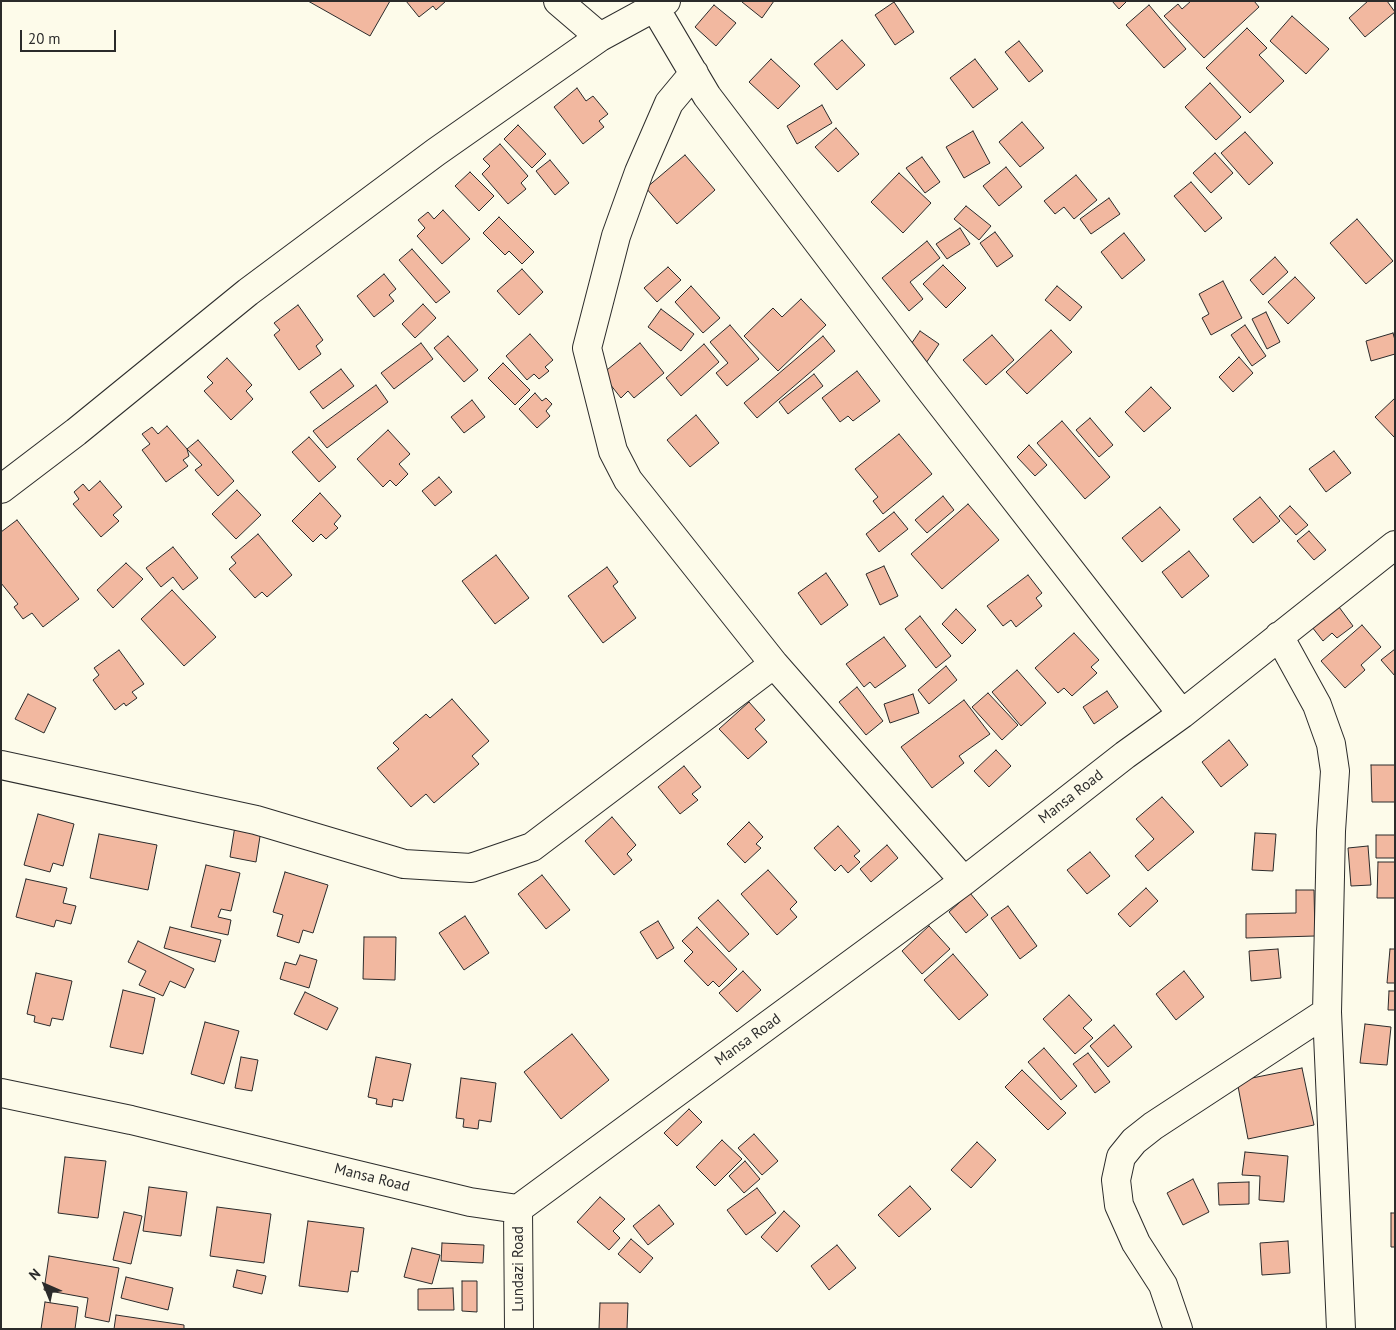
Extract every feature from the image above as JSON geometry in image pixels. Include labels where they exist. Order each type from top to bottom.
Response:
[{"type":"street","points":[[558,1],[600,37]]},
{"type":"street","points":[[1,489],[76,432],[256,286],[436,152],[600,37],[660,4],[707,96],[921,378],[1182,714]]},
{"type":"street","points":[[694,73],[669,103],[639,172],[616,236],[588,348],[613,451],[628,480],[774,664],[964,881]]},
{"type":"street","name":"Mansa Road","points":[[1,1093],[131,1120],[470,1202],[518,1209],[964,881],[1125,755],[1182,714],[1395,545]]},
{"type":"street","points":[[1279,636],[1317,705],[1331,744],[1335,771],[1331,831],[1327,1012],[1341,1329]]},
{"type":"street","points":[[1,765],[256,820],[404,864],[471,868],[532,847],[774,664]]},
{"type":"street","points":[[1178,1329],[1164,1285],[1136,1243],[1120,1205],[1116,1180],[1121,1158],[1134,1141],[1153,1126],[1327,1012]]},
{"type":"street","name":"Lundazi Road","points":[[518,1209],[519,1329]]},
{"type":"building","points":[[308,1],[390,1],[370,36]]},
{"type":"building","points":[[406,1],[446,1],[436,10],[433,6],[419,17]]},
{"type":"building","points":[[743,1],[774,1],[762,18]]},
{"type":"building","points":[[1112,1],[1127,1],[1119,9]]},
{"type":"building","points":[[1191,1],[1254,1],[1259,7],[1204,58],[1164,16],[1178,4],[1182,9]]},
{"type":"building","points":[[1368,1],[1387,1],[1395,12],[1365,37],[1349,18]]},
{"type":"building","points":[[894,2],[914,32],[895,45],[875,15]]},
{"type":"building","points":[[714,5],[736,23],[716,46],[695,27]]},
{"type":"building","points":[[1149,5],[1186,49],[1164,68],[1126,25]]},
{"type":"building","points":[[1292,16],[1329,49],[1306,74],[1270,41]]},
{"type":"building","points":[[1247,28],[1267,48],[1259,55],[1284,81],[1250,113],[1206,68]]},
{"type":"building","points":[[842,40],[865,65],[837,90],[814,64]]},
{"type":"building","points":[[1019,41],[1043,71],[1029,82],[1005,52]]},
{"type":"building","points":[[771,59],[800,86],[778,109],[749,82]]},
{"type":"building","points":[[975,59],[998,89],[973,108],[950,78]]},
{"type":"building","points":[[1210,83],[1241,117],[1216,140],[1185,107]]},
{"type":"building","points":[[577,88],[586,101],[593,96],[608,114],[599,121],[604,127],[583,144],[554,107]]},
{"type":"building","points":[[822,105],[832,123],[797,144],[787,126]]},
{"type":"building","points":[[1022,122],[1044,148],[1020,167],[999,142]]},
{"type":"building","points":[[518,125],[546,154],[532,168],[504,139]]},
{"type":"building","points":[[836,128],[859,154],[838,172],[815,147]]},
{"type":"building","points":[[973,131],[990,163],[964,178],[946,147]]},
{"type":"building","points":[[1245,132],[1273,163],[1249,185],[1221,153]]},
{"type":"building","points":[[500,144],[528,176],[521,183],[526,189],[508,204],[482,174],[490,166],[483,159]]},
{"type":"building","points":[[1215,153],[1233,173],[1211,193],[1193,173]]},
{"type":"building","points":[[685,155],[715,190],[677,224],[646,188]]},
{"type":"building","points":[[922,157],[940,182],[925,193],[906,168]]},
{"type":"building","points":[[550,160],[569,183],[555,195],[536,171]]},
{"type":"building","points":[[1006,167],[1022,187],[999,206],[983,186]]},
{"type":"building","points":[[470,172],[494,196],[479,211],[455,186]]},
{"type":"building","points":[[899,173],[931,203],[903,233],[871,202]]},
{"type":"building","points":[[1076,175],[1097,200],[1074,219],[1064,207],[1055,214],[1044,201]]},
{"type":"building","points":[[1191,182],[1222,218],[1205,232],[1174,196]]},
{"type":"building","points":[[1109,198],[1120,214],[1091,234],[1080,219]]},
{"type":"building","points":[[966,206],[991,226],[979,240],[954,219]]},
{"type":"building","points":[[443,210],[470,239],[442,264],[417,236],[425,228],[418,220],[428,212],[434,219]]},
{"type":"building","points":[[499,217],[534,252],[522,264],[509,251],[505,255],[483,233]]},
{"type":"building","points":[[1357,219],[1393,261],[1366,284],[1330,243]]},
{"type":"building","points":[[960,228],[970,244],[947,259],[936,244]]},
{"type":"building","points":[[995,232],[1013,256],[997,267],[980,243]]},
{"type":"building","points":[[1124,233],[1145,260],[1122,279],[1101,252]]},
{"type":"building","points":[[927,241],[940,258],[910,282],[923,299],[909,311],[882,278]]},
{"type":"building","points":[[412,249],[450,292],[436,303],[399,260]]},
{"type":"building","points":[[1275,257],[1288,272],[1263,295],[1250,280]]},
{"type":"building","points":[[943,265],[966,288],[946,308],[923,284]]},
{"type":"building","points":[[668,267],[681,280],[657,302],[644,288]]},
{"type":"building","points":[[522,269],[543,292],[519,315],[497,291]]},
{"type":"building","points":[[384,274],[396,289],[389,295],[394,301],[374,317],[357,296]]},
{"type":"building","points":[[1295,277],[1315,298],[1288,324],[1268,302]]},
{"type":"building","points":[[1223,281],[1242,318],[1211,335],[1202,318],[1209,314],[1199,294]]},
{"type":"building","points":[[691,286],[720,318],[703,333],[675,302]]},
{"type":"building","points":[[1057,286],[1082,307],[1070,321],[1045,300]]},
{"type":"building","points":[[801,299],[826,325],[778,371],[744,336],[773,308],[782,317]]},
{"type":"building","points":[[423,304],[436,318],[415,338],[402,324]]},
{"type":"building","points":[[298,305],[323,340],[316,346],[321,354],[299,370],[274,335],[280,330],[274,323]]},
{"type":"building","points":[[661,309],[694,334],[681,351],[648,327]]},
{"type":"building","points":[[1266,312],[1280,342],[1267,349],[1252,319]]},
{"type":"building","points":[[730,325],[759,359],[727,386],[716,373],[728,363],[710,342]]},
{"type":"building","points":[[1245,325],[1266,356],[1252,366],[1231,335]]},
{"type":"building","points":[[1051,330],[1072,352],[1027,394],[1006,372]]},
{"type":"building","points":[[920,331],[939,344],[926,363],[907,350]]},
{"type":"building","points":[[1393,333],[1395,354],[1371,361],[1366,341]]},
{"type":"building","points":[[530,334],[553,360],[545,367],[549,371],[539,379],[534,374],[527,380],[506,356]]},
{"type":"building","points":[[992,335],[1014,360],[986,385],[963,360]]},
{"type":"building","points":[[448,336],[478,370],[464,382],[434,348]]},
{"type":"building","points":[[823,336],[835,351],[757,418],[744,403]]},
{"type":"building","points":[[421,343],[433,359],[394,389],[381,373]]},
{"type":"building","points":[[640,343],[664,373],[634,398],[628,391],[621,398],[602,374]]},
{"type":"building","points":[[704,344],[719,362],[681,396],[666,378]]},
{"type":"building","points":[[1239,357],[1253,373],[1233,392],[1219,377]]},
{"type":"building","points":[[227,358],[252,385],[246,391],[253,399],[231,420],[204,391],[213,383],[207,377]]},
{"type":"building","points":[[503,363],[530,390],[515,405],[488,378]]},
{"type":"building","points":[[341,369],[354,386],[323,409],[310,392]]},
{"type":"building","points":[[857,371],[880,401],[853,421],[848,416],[840,422],[822,398]]},
{"type":"building","points":[[814,374],[823,386],[788,414],[779,402]]},
{"type":"building","points":[[376,385],[388,402],[327,448],[313,431]]},
{"type":"building","points":[[1151,387],[1171,408],[1144,432],[1125,412]]},
{"type":"building","points":[[535,393],[542,401],[546,398],[552,404],[546,411],[550,416],[537,428],[519,409]]},
{"type":"building","points":[[1395,398],[1395,438],[1375,417]]},
{"type":"building","points":[[472,400],[485,417],[464,433],[451,417]]},
{"type":"building","points":[[696,415],[719,443],[690,467],[667,440]]},
{"type":"building","points":[[1090,418],[1113,445],[1099,457],[1076,430]]},
{"type":"building","points":[[1062,421],[1110,477],[1085,499],[1037,443]]},
{"type":"building","points":[[167,426],[187,449],[189,456],[183,460],[188,466],[166,482],[142,450],[150,444],[142,434],[152,427],[158,434]]},
{"type":"building","points":[[388,430],[410,454],[399,464],[408,474],[396,486],[390,480],[383,487],[357,459]]},
{"type":"building","points":[[899,434],[932,474],[883,514],[873,501],[878,497],[855,469]]},
{"type":"building","points":[[309,437],[336,467],[319,482],[292,452]]},
{"type":"building","points":[[198,440],[234,481],[218,496],[195,470],[202,465],[187,449]]},
{"type":"building","points":[[1029,445],[1047,465],[1035,476],[1017,457]]},
{"type":"building","points":[[1334,451],[1351,473],[1326,492],[1309,469]]},
{"type":"building","points":[[439,477],[452,492],[435,506],[422,491]]},
{"type":"building","points":[[100,481],[122,507],[113,515],[119,521],[101,537],[73,504],[79,499],[74,492],[83,484],[89,491]]},
{"type":"building","points":[[237,490],[261,515],[236,539],[212,514]]},
{"type":"building","points":[[320,493],[341,516],[334,524],[338,528],[326,539],[321,534],[313,542],[292,521]]},
{"type":"building","points":[[943,496],[954,510],[927,533],[915,520]]},
{"type":"building","points":[[1260,497],[1280,521],[1253,543],[1233,519]]},
{"type":"building","points":[[968,504],[999,540],[942,589],[911,554]]},
{"type":"building","points":[[1290,506],[1308,525],[1296,535],[1279,516]]},
{"type":"building","points":[[1160,507],[1180,530],[1142,562],[1122,538]]},
{"type":"building","points":[[894,512],[908,529],[879,552],[866,534]]},
{"type":"building","points":[[17,520],[79,599],[43,627],[32,613],[23,619],[14,607],[18,604],[1,583],[1,532]]},
{"type":"building","points":[[1309,531],[1326,550],[1314,560],[1297,541]]},
{"type":"building","points":[[258,534],[292,575],[267,597],[262,592],[255,598],[229,569],[236,563],[231,557]]},
{"type":"building","points":[[173,547],[198,578],[183,590],[173,577],[161,587],[146,568]]},
{"type":"building","points":[[1189,551],[1209,576],[1182,598],[1162,572]]},
{"type":"building","points":[[496,555],[529,598],[495,624],[462,581]]},
{"type":"building","points":[[126,563],[143,579],[113,608],[97,590]]},
{"type":"building","points":[[884,566],[898,596],[880,605],[866,574]]},
{"type":"building","points":[[607,567],[618,582],[613,586],[636,618],[603,643],[568,596]]},
{"type":"building","points":[[826,573],[848,605],[821,625],[798,593]]},
{"type":"building","points":[[1028,575],[1042,593],[1036,598],[1042,606],[1016,627],[1011,620],[1003,626],[987,606]]},
{"type":"building","points":[[172,590],[216,637],[184,666],[141,619]]},
{"type":"building","points":[[1339,607],[1353,626],[1337,638],[1332,633],[1323,641],[1312,627]]},
{"type":"building","points":[[956,609],[976,630],[962,644],[942,624]]},
{"type":"building","points":[[920,616],[951,656],[936,668],[905,629]]},
{"type":"building","points":[[1362,625],[1381,647],[1361,665],[1365,670],[1345,688],[1321,661]]},
{"type":"building","points":[[1074,633],[1099,660],[1091,667],[1097,673],[1072,696],[1064,688],[1058,693],[1035,668]]},
{"type":"building","points":[[884,637],[906,666],[875,688],[870,682],[864,687],[846,664]]},
{"type":"building","points":[[1395,649],[1395,676],[1381,660]]},
{"type":"building","points":[[119,650],[144,684],[132,692],[137,698],[126,706],[124,703],[115,710],[93,680],[99,675],[94,668]]},
{"type":"building","points":[[946,666],[957,680],[929,704],[918,690]]},
{"type":"building","points":[[1017,670],[1046,703],[1021,726],[992,692]]},
{"type":"building","points":[[857,687],[883,721],[866,735],[839,702]]},
{"type":"building","points":[[1107,691],[1118,707],[1094,724],[1083,707]]},
{"type":"building","points":[[988,693],[1018,725],[1002,740],[972,707]]},
{"type":"building","points":[[28,694],[56,708],[44,733],[15,719]]},
{"type":"building","points":[[913,694],[919,713],[890,723],[884,704]]},
{"type":"building","points":[[452,699],[489,741],[472,756],[479,764],[434,803],[426,794],[411,807],[377,768],[399,749],[393,743],[426,714],[430,718]]},
{"type":"building","points":[[964,700],[990,734],[959,756],[964,763],[932,788],[901,747]]},
{"type":"building","points":[[749,702],[765,720],[755,729],[767,742],[748,759],[719,729]]},
{"type":"building","points":[[1229,740],[1248,765],[1221,787],[1202,762]]},
{"type":"building","points":[[996,750],[1011,766],[989,787],[974,771]]},
{"type":"building","points":[[1371,765],[1395,765],[1395,802],[1372,802]]},
{"type":"building","points":[[684,766],[701,787],[692,794],[698,800],[680,814],[658,787]]},
{"type":"building","points":[[1162,797],[1194,832],[1148,871],[1135,856],[1154,839],[1136,819]]},
{"type":"building","points":[[38,814],[74,824],[63,866],[53,863],[50,872],[24,865]]},
{"type":"building","points":[[612,817],[636,845],[627,854],[632,860],[614,875],[585,841]]},
{"type":"building","points":[[749,822],[763,837],[756,844],[761,848],[745,863],[727,844]]},
{"type":"building","points":[[235,826],[261,830],[256,862],[230,857]]},
{"type":"building","points":[[838,826],[860,851],[854,856],[860,862],[848,873],[841,865],[835,871],[814,848]]},
{"type":"building","points":[[1255,833],[1276,834],[1273,871],[1252,870]]},
{"type":"building","points":[[99,834],[157,845],[148,890],[90,878]]},
{"type":"building","points":[[1376,835],[1395,835],[1395,858],[1376,858]]},
{"type":"building","points":[[887,845],[898,858],[871,882],[860,869]]},
{"type":"building","points":[[1368,846],[1371,885],[1351,886],[1348,848]]},
{"type":"building","points":[[1090,852],[1110,876],[1087,894],[1067,870]]},
{"type":"building","points":[[1378,862],[1395,862],[1395,898],[1377,898]]},
{"type":"building","points":[[206,865],[240,873],[231,911],[221,909],[218,917],[231,920],[228,935],[191,927]]},
{"type":"building","points":[[768,870],[797,902],[790,909],[797,917],[777,935],[741,894]]},
{"type":"building","points":[[285,872],[328,885],[313,933],[303,930],[299,943],[277,936],[283,915],[273,912]]},
{"type":"building","points":[[542,875],[570,910],[546,929],[518,894]]},
{"type":"building","points":[[26,879],[67,888],[63,903],[76,906],[71,924],[56,920],[54,927],[16,917]]},
{"type":"building","points":[[1146,888],[1158,901],[1130,927],[1118,914]]},
{"type":"building","points":[[1296,890],[1314,890],[1315,936],[1246,938],[1246,914],[1296,913]]},
{"type":"building","points":[[970,893],[988,915],[966,933],[949,912]]},
{"type":"building","points":[[718,900],[749,934],[729,952],[698,918]]},
{"type":"building","points":[[1008,906],[1037,946],[1020,959],[991,918]]},
{"type":"building","points":[[465,916],[489,953],[464,970],[439,933]]},
{"type":"building","points":[[658,921],[674,948],[657,959],[640,932]]},
{"type":"building","points":[[929,926],[950,949],[922,974],[902,951]]},
{"type":"building","points":[[170,927],[221,940],[215,962],[164,948]]},
{"type":"building","points":[[697,927],[737,969],[719,987],[713,981],[708,986],[684,961],[693,952],[682,941]]},
{"type":"building","points":[[364,937],[396,937],[395,980],[363,979]]},
{"type":"building","points":[[138,941],[194,969],[185,988],[170,981],[163,996],[139,985],[146,971],[128,962]]},
{"type":"building","points":[[1278,949],[1281,978],[1251,981],[1249,951]]},
{"type":"building","points":[[1390,949],[1395,949],[1395,983],[1387,983]]},
{"type":"building","points":[[953,954],[988,995],[959,1020],[924,980]]},
{"type":"building","points":[[300,955],[317,960],[309,988],[280,979],[285,962],[296,965]]},
{"type":"building","points":[[743,971],[761,990],[737,1012],[719,993]]},
{"type":"building","points":[[1184,971],[1204,997],[1176,1020],[1156,994]]},
{"type":"building","points":[[36,973],[72,981],[63,1020],[52,1018],[50,1026],[34,1022],[35,1016],[27,1014]]},
{"type":"building","points":[[123,990],[155,998],[143,1054],[110,1047]]},
{"type":"building","points":[[1389,991],[1395,991],[1395,1010],[1388,1010]]},
{"type":"building","points":[[305,992],[338,1008],[327,1030],[294,1014]]},
{"type":"building","points":[[1069,995],[1092,1020],[1083,1028],[1093,1038],[1075,1054],[1043,1019]]},
{"type":"building","points":[[205,1022],[239,1031],[224,1084],[191,1074]]},
{"type":"building","points":[[1365,1024],[1391,1027],[1387,1065],[1360,1063]]},
{"type":"building","points":[[1114,1025],[1132,1047],[1108,1067],[1090,1046]]},
{"type":"building","points":[[572,1034],[609,1080],[561,1119],[524,1072]]},
{"type":"building","points":[[1044,1048],[1077,1086],[1061,1100],[1028,1062]]},
{"type":"building","points":[[1088,1053],[1110,1082],[1095,1093],[1073,1064]]},
{"type":"building","points":[[241,1057],[258,1060],[252,1091],[235,1088]]},
{"type":"building","points":[[376,1057],[411,1064],[403,1101],[393,1099],[392,1107],[376,1104],[377,1099],[368,1097]]},
{"type":"building","points":[[1302,1068],[1314,1125],[1248,1139],[1237,1081]]},
{"type":"building","points":[[1022,1070],[1066,1113],[1048,1130],[1005,1087]]},
{"type":"building","points":[[461,1078],[496,1083],[491,1122],[479,1120],[478,1129],[463,1127],[464,1119],[456,1118]]},
{"type":"building","points":[[689,1109],[702,1122],[677,1146],[664,1133]]},
{"type":"building","points":[[754,1134],[778,1161],[762,1175],[738,1148]]},
{"type":"building","points":[[722,1140],[742,1159],[715,1186],[696,1167]]},
{"type":"building","points":[[977,1142],[996,1160],[971,1188],[951,1170]]},
{"type":"building","points":[[1245,1152],[1288,1156],[1284,1202],[1259,1200],[1260,1176],[1242,1175]]},
{"type":"building","points":[[65,1157],[106,1161],[98,1218],[58,1213]]},
{"type":"building","points":[[745,1161],[760,1179],[744,1193],[729,1176]]},
{"type":"building","points":[[1193,1179],[1209,1212],[1183,1225],[1167,1193]]},
{"type":"building","points":[[1249,1182],[1249,1204],[1219,1205],[1218,1183]]},
{"type":"building","points":[[910,1186],[931,1209],[899,1237],[878,1215]]},
{"type":"building","points":[[149,1187],[187,1192],[181,1236],[143,1231]]},
{"type":"building","points":[[757,1188],[776,1213],[746,1235],[727,1210]]},
{"type":"building","points":[[600,1197],[625,1219],[613,1231],[620,1238],[609,1250],[577,1222]]},
{"type":"building","points":[[659,1205],[674,1224],[648,1245],[633,1226]]},
{"type":"building","points":[[217,1207],[271,1214],[264,1263],[210,1256]]},
{"type":"building","points":[[784,1211],[800,1226],[777,1252],[761,1237]]},
{"type":"building","points":[[124,1212],[142,1216],[131,1264],[113,1260]]},
{"type":"building","points":[[1391,1213],[1395,1213],[1395,1247],[1391,1247]]},
{"type":"building","points":[[308,1221],[364,1228],[358,1272],[351,1271],[348,1292],[299,1286]]},
{"type":"building","points":[[631,1239],[653,1258],[640,1273],[618,1254]]},
{"type":"building","points":[[1288,1241],[1290,1273],[1262,1275],[1260,1243]]},
{"type":"building","points":[[442,1243],[484,1245],[483,1263],[441,1261]]},
{"type":"building","points":[[837,1245],[856,1268],[829,1290],[811,1266]]},
{"type":"building","points":[[412,1248],[440,1255],[432,1284],[404,1277]]},
{"type":"building","points":[[49,1256],[119,1268],[109,1322],[85,1317],[88,1298],[44,1290]]},
{"type":"building","points":[[237,1270],[266,1276],[262,1294],[233,1287]]},
{"type":"building","points":[[126,1277],[173,1288],[168,1310],[121,1298]]},
{"type":"building","points":[[462,1281],[477,1281],[477,1312],[462,1311]]},
{"type":"building","points":[[453,1288],[454,1310],[418,1310],[418,1289]]},
{"type":"building","points":[[45,1302],[78,1307],[75,1329],[41,1329]]},
{"type":"building","points":[[600,1303],[628,1303],[627,1329],[599,1329]]},
{"type":"building","points":[[116,1315],[184,1325],[184,1329],[114,1329]]}]
